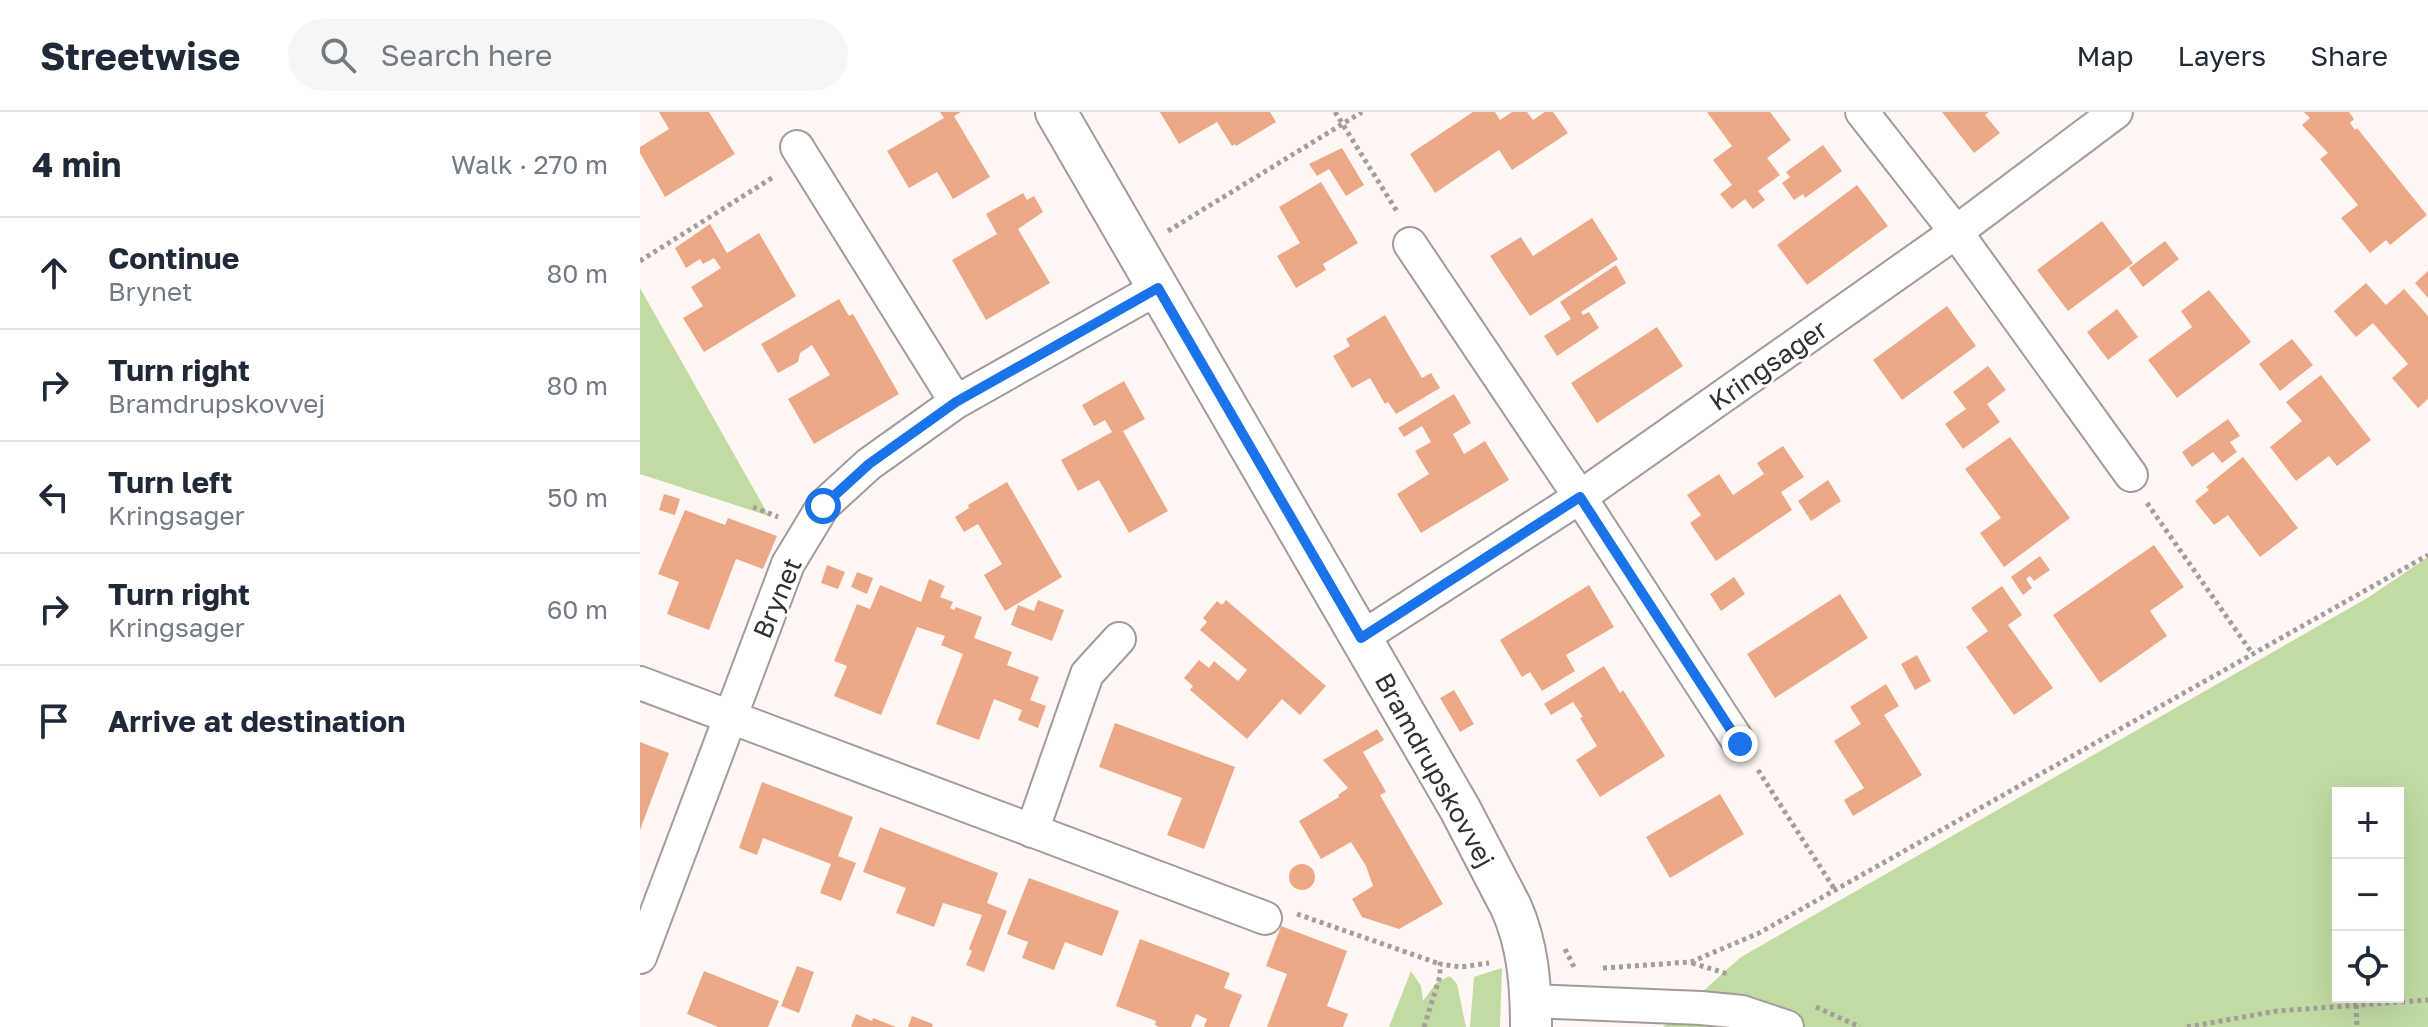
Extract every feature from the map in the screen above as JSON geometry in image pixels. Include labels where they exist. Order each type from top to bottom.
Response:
[{"type":"street","name":"Bramdrupskovvej","points":[[1056,112],[1460,809],[1511,907],[1526,958],[1531,1014]]},
{"type":"street","points":[[1862,112],[1956,232],[2131,475]]},
{"type":"street","name":"Kringsager","points":[[1361,638],[1580,497],[1956,232],[2116,112]]},
{"type":"street","points":[[800,152],[956,402]]},
{"type":"street","points":[[1410,244],[1580,497],[1740,744]]},
{"type":"street","name":"Brynet","points":[[640,957],[788,564],[823,506],[869,464],[956,402],[1158,288]]},
{"type":"street","points":[[1032,831],[1087,674],[1119,639]]},
{"type":"street","points":[[640,683],[1265,918]]},
{"type":"street","points":[[1531,1014],[1701,1008],[1742,1012],[1787,1027]]},
{"type":"path","points":[[1335,112],[1399,215],[1410,244]]},
{"type":"path","points":[[1136,251],[1362,112]]},
{"type":"path","points":[[640,261],[800,152]]},
{"type":"path","points":[[2131,475],[2252,653]]},
{"type":"path","points":[[1592,969],[1691,962],[1759,933],[2428,555]]},
{"type":"path","points":[[1740,744],[1835,890]]},
{"type":"path","points":[[1265,918],[1281,908],[1440,964],[1461,967],[1491,963],[1489,950]]},
{"type":"path","points":[[1562,942],[1576,970],[1582,971]]},
{"type":"path","points":[[1424,1027],[1440,976],[1440,964]]},
{"type":"path","points":[[2187,1027],[2277,1011],[2428,1000]]},
{"type":"path","points":[[2356,1005],[2357,1027]]},
{"type":"green space","points":[[640,288],[769,516],[640,474]]},
{"type":"green space","points":[[2428,557],[2428,1027],[1663,1027],[1741,957],[2369,597]]},
{"type":"green space","points":[[1502,968],[1500,1027],[1470,1027],[1474,977]]},
{"type":"green space","points":[[1411,971],[1421,986],[1423,1001],[1437,982],[1450,976],[1457,984],[1466,1027],[1389,1027]]},
{"type":"building","points":[[659,112],[709,112],[735,154],[665,197],[640,153],[640,147],[669,129]]},
{"type":"building","points":[[940,112],[961,112],[954,116],[990,177],[953,199],[937,172],[909,188],[887,151],[944,118]]},
{"type":"building","points":[[1160,112],[1270,112],[1276,122],[1236,146],[1232,146],[1217,122],[1179,144]]},
{"type":"building","points":[[1473,112],[1495,112],[1500,120],[1512,112],[1527,112],[1533,120],[1545,112],[1553,112],[1568,133],[1512,170],[1499,150],[1435,193],[1410,154]]},
{"type":"building","points":[[1707,112],[1770,112],[1791,140],[1767,158],[1780,175],[1758,191],[1765,200],[1753,209],[1745,199],[1732,209],[1720,194],[1732,185],[1713,160],[1732,146]]},
{"type":"building","points":[[1942,112],[1989,112],[1985,115],[2000,133],[1974,153]]},
{"type":"building","points":[[2304,112],[2349,112],[2354,119],[2350,123],[2355,130],[2357,128],[2427,215],[2390,245],[2386,240],[2370,253],[2341,218],[2358,205],[2320,159],[2328,153],[2302,125],[2310,118]]},
{"type":"building","points":[[1823,145],[1842,171],[1805,198],[1803,194],[1794,200],[1782,183],[1790,177],[1786,172]]},
{"type":"building","points":[[1342,148],[1364,185],[1346,196],[1329,169],[1317,176],[1309,164]]},
{"type":"building","points":[[1321,182],[1358,243],[1323,264],[1326,270],[1296,288],[1277,256],[1300,243],[1279,207]]},
{"type":"building","points":[[1857,185],[1888,226],[1807,285],[1777,245]]},
{"type":"building","points":[[1023,193],[1027,200],[1034,196],[1043,212],[1018,229],[1050,283],[986,320],[952,260],[997,234],[986,214]]},
{"type":"building","points":[[1592,218],[1618,259],[1530,316],[1490,256],[1521,237],[1533,256]]},
{"type":"building","points":[[2102,221],[2133,263],[2068,311],[2037,270]]},
{"type":"building","points":[[710,224],[727,253],[759,233],[796,296],[704,352],[683,318],[703,306],[691,287],[721,268],[714,258],[703,264],[700,259],[686,268],[675,248]]},
{"type":"building","points":[[2165,241],[2179,259],[2143,287],[2129,268]]},
{"type":"building","points":[[1616,265],[1626,283],[1581,312],[1583,315],[1589,312],[1599,328],[1557,356],[1544,336],[1571,319],[1560,302]]},
{"type":"building","points":[[2428,271],[2428,298],[2415,283]]},
{"type":"building","points":[[2366,283],[2386,305],[2404,289],[2428,316],[2428,399],[2418,408],[2392,378],[2408,364],[2373,323],[2356,337],[2334,311]]},
{"type":"building","points":[[2209,290],[2251,342],[2177,398],[2148,360],[2192,327],[2181,311]]},
{"type":"building","points":[[839,299],[849,316],[853,314],[899,394],[814,444],[788,399],[830,375],[812,345],[800,353],[798,362],[778,373],[761,344]]},
{"type":"building","points":[[1947,306],[1976,346],[1902,400],[1873,360]]},
{"type":"building","points":[[2117,309],[2138,337],[2108,360],[2087,332]]},
{"type":"building","points":[[1385,315],[1422,378],[1431,373],[1440,388],[1396,414],[1388,402],[1385,404],[1370,378],[1352,388],[1333,356],[1350,346],[1346,339]]},
{"type":"building","points":[[1657,327],[1683,366],[1597,423],[1571,383]]},
{"type":"building","points":[[2292,339],[2313,365],[2280,391],[2259,364]]},
{"type":"building","points":[[1988,366],[2006,390],[1987,404],[2000,422],[1963,449],[1945,424],[1966,409],[1953,392]]},
{"type":"building","points":[[2321,375],[2371,440],[2337,466],[2329,456],[2296,481],[2270,447],[2302,421],[2286,402]]},
{"type":"building","points":[[1124,381],[1145,419],[1123,431],[1168,511],[1129,533],[1099,480],[1078,491],[1061,460],[1112,432],[1105,420],[1094,426],[1082,405]]},
{"type":"building","points":[[1454,394],[1471,423],[1453,434],[1464,454],[1485,441],[1509,480],[1421,533],[1397,494],[1429,474],[1415,451],[1431,442],[1422,426],[1404,437],[1398,428]]},
{"type":"building","points":[[2228,419],[2240,436],[2230,442],[2237,452],[2222,463],[2213,452],[2192,467],[2182,452]]},
{"type":"building","points":[[2010,437],[2070,518],[2004,567],[1980,533],[2001,518],[1965,469]]},
{"type":"building","points":[[1783,446],[1804,477],[1781,492],[1792,510],[1716,561],[1690,523],[1701,515],[1687,495],[1719,474],[1733,495],[1764,474],[1757,463]]},
{"type":"building","points":[[2243,457],[2298,528],[2260,557],[2228,515],[2214,525],[2195,501],[2209,490],[2206,487]]},
{"type":"building","points":[[1828,480],[1841,501],[1811,521],[1798,501]]},
{"type":"building","points":[[1007,482],[1062,577],[1005,611],[984,575],[1002,564],[978,524],[964,532],[955,517],[969,508],[968,505]]},
{"type":"building","points":[[664,494],[680,499],[675,515],[659,510]]},
{"type":"building","points":[[685,510],[725,525],[728,518],[777,536],[763,569],[736,559],[709,630],[667,614],[679,582],[658,574]]},
{"type":"building","points":[[2154,545],[2184,587],[2150,611],[2167,636],[2100,683],[2053,615]]},
{"type":"building","points":[[2040,556],[2050,570],[2034,581],[2030,576],[2026,579],[2032,588],[2023,595],[2011,577]]},
{"type":"building","points":[[827,565],[845,572],[838,589],[821,583]]},
{"type":"building","points":[[857,572],[873,578],[867,594],[851,587]]},
{"type":"building","points":[[1734,577],[1745,594],[1721,611],[1710,594]]},
{"type":"building","points":[[929,579],[945,586],[940,597],[953,602],[950,608],[954,610],[956,607],[982,617],[974,638],[1012,652],[1007,665],[1039,677],[1030,700],[1046,706],[1038,728],[1018,720],[1022,710],[994,699],[979,740],[936,724],[963,654],[941,645],[945,636],[917,627],[881,715],[834,696],[847,666],[834,661],[857,604],[870,609],[880,585],[921,602]]},
{"type":"building","points":[[1589,585],[1614,627],[1566,655],[1575,671],[1542,691],[1530,672],[1522,677],[1500,640]]},
{"type":"building","points":[[2002,586],[2022,615],[2008,625],[2053,688],[2014,715],[1966,647],[1988,631],[1971,608]]},
{"type":"building","points":[[1840,594],[1868,638],[1775,698],[1747,654]]},
{"type":"building","points":[[1038,600],[1064,610],[1052,641],[1011,625],[1018,605],[1034,611]]},
{"type":"building","points":[[1226,600],[1326,686],[1300,715],[1282,699],[1247,739],[1190,690],[1193,686],[1184,678],[1199,660],[1209,668],[1214,661],[1238,681],[1247,670],[1200,630],[1207,622],[1203,618],[1217,601],[1222,605]]},
{"type":"building","points":[[1917,655],[1931,681],[1915,690],[1901,664]]},
{"type":"building","points":[[1604,666],[1665,756],[1600,797],[1576,760],[1597,746],[1580,718],[1583,717],[1573,702],[1551,715],[1544,704]]},
{"type":"building","points":[[1886,684],[1899,706],[1884,715],[1922,775],[1853,816],[1844,800],[1864,788],[1834,741],[1861,724],[1850,707]]},
{"type":"building","points":[[1454,690],[1474,724],[1460,732],[1440,698]]},
{"type":"building","points":[[1115,723],[1235,767],[1204,849],[1167,835],[1182,798],[1099,767]]},
{"type":"building","points":[[1377,729],[1384,740],[1363,752],[1386,792],[1380,795],[1443,904],[1399,929],[1362,917],[1352,899],[1373,886],[1366,866],[1351,842],[1321,859],[1299,821],[1339,797],[1348,788],[1323,760]]},
{"type":"building","points":[[640,742],[669,753],[640,830]]},
{"type":"building","points":[[762,782],[853,817],[838,856],[856,863],[841,901],[820,893],[831,864],[763,838],[757,855],[739,848]]},
{"type":"building","points":[[1720,794],[1744,834],[1670,878],[1646,837]]},
{"type":"building","points":[[880,827],[998,873],[987,903],[1007,911],[984,972],[966,965],[982,915],[943,903],[934,927],[896,913],[906,888],[863,872]]},
{"type":"building","points":[[1302,864],[1311,868],[1315,877],[1311,886],[1302,890],[1293,886],[1289,877],[1293,868]]},
{"type":"building","points":[[1029,878],[1119,911],[1102,956],[1065,942],[1054,970],[1022,958],[1028,942],[1007,934]]},
{"type":"building","points":[[1281,926],[1347,951],[1327,1006],[1348,1014],[1343,1027],[1267,1027],[1287,974],[1266,966]]},
{"type":"building","points":[[1140,939],[1230,973],[1224,988],[1242,995],[1229,1027],[1204,1027],[1207,1019],[1196,1014],[1191,1027],[1159,1027],[1155,1025],[1156,1021],[1116,1006]]},
{"type":"building","points":[[797,966],[814,972],[799,1013],[781,1006]]},
{"type":"building","points":[[704,971],[779,1001],[768,1027],[718,1027],[687,1014]]},
{"type":"building","points":[[856,1014],[872,1021],[873,1018],[896,1027],[851,1027]]},
{"type":"building","points":[[912,1016],[933,1024],[932,1027],[908,1027]]},
{"type":"route","points":[[823,506],[869,464],[956,402],[1158,288],[1361,638],[1580,497],[1740,744]]}]
